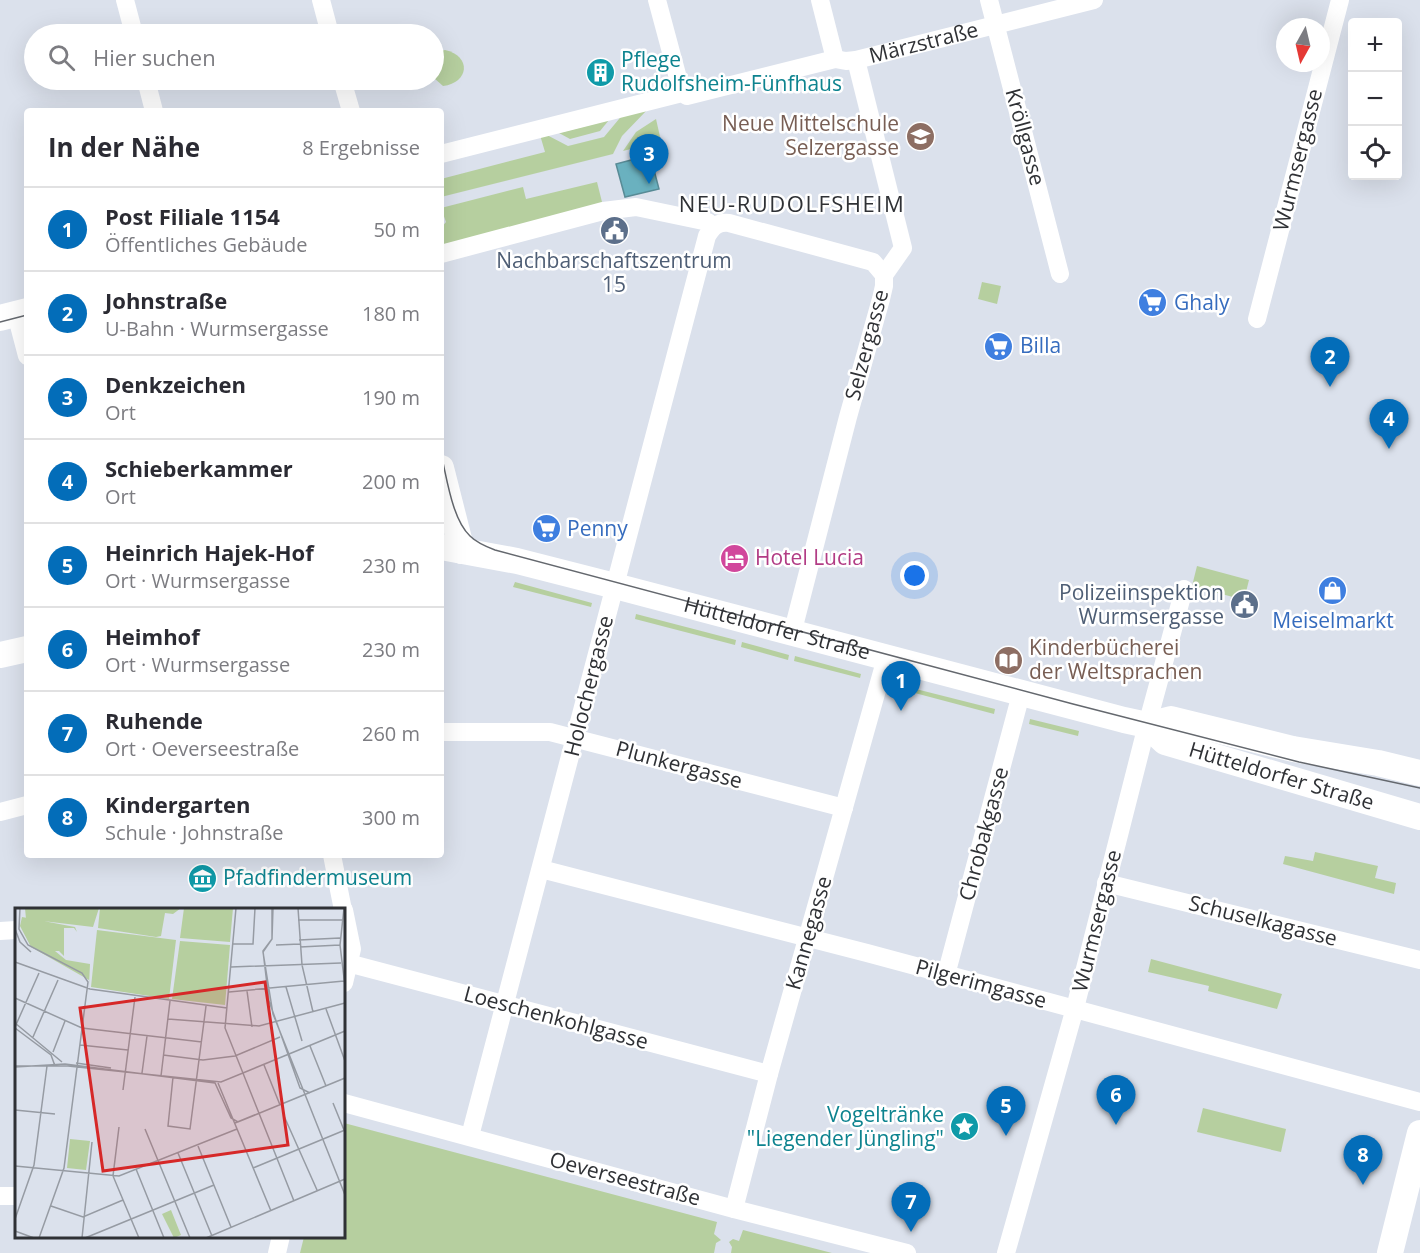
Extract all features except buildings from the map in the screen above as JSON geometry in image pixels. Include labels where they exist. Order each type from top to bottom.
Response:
[{"type":"main road","points":[[444,492],[451,549]]},
{"type":"main road","name":"Hütteldorfer Straße","points":[[451,549],[518,561],[1147,725],[1171,719],[1293,749],[1378,763],[1420,773]]},
{"type":"main road","points":[[0,656],[24,650]]},
{"type":"main road","name":"Hütteldorfer Straße","points":[[1147,725],[1165,742],[1420,817]]},
{"type":"main road","points":[[1390,1253],[1420,1133]]},
{"type":"street","points":[[125,0],[131,24]]},
{"type":"street","points":[[321,0],[327,24]]},
{"type":"street","points":[[657,0],[682,93]]},
{"type":"street","points":[[820,0],[835,59]]},
{"type":"street","name":"Kröllgasse","points":[[989,0],[1060,274]]},
{"type":"street","name":"Märzstraße","points":[[444,153],[682,93],[687,96],[835,59],[856,60],[1094,0]]},
{"type":"street","name":"Wurmsergasse","points":[[1257,319],[1340,0]]},
{"type":"street","name":"Selzergasse","points":[[792,634],[881,299],[884,275],[903,248],[856,60]]},
{"type":"street","points":[[149,90],[153,108]]},
{"type":"street","points":[[345,90],[350,108]]},
{"type":"street","points":[[444,253],[603,211],[623,208],[636,207],[708,222],[709,232]]},
{"type":"street","points":[[709,232],[720,222],[740,226],[873,262],[884,275]]},
{"type":"street","name":"Holochergasse","points":[[470,1136],[709,232]]},
{"type":"street","points":[[14,314],[24,346]]},
{"type":"street","name":"Wurmsergasse","points":[[1006,1253],[1075,1008],[1184,589]]},
{"type":"street","name":"Kannegasse","points":[[734,1209],[769,1074],[886,658]]},
{"type":"street","name":"Chrobakgasse","points":[[946,975],[1021,694]]},
{"type":"street","name":"Plunkergasse","points":[[444,732],[550,732],[844,808]]},
{"type":"street","points":[[0,812],[24,806]]},
{"type":"street","points":[[333,858],[343,908]]},
{"type":"street","name":"Pilgerimgasse","points":[[541,869],[1075,1008],[1420,1102]]},
{"type":"street","name":"Schuselkagasse","points":[[1106,883],[1420,960]]},
{"type":"street","points":[[345,919],[352,949],[346,963]]},
{"type":"street","points":[[0,931],[15,930]]},
{"type":"street","name":"Loeschenkohlgasse","points":[[346,963],[769,1074]]},
{"type":"street","name":"Oeverseestraße","points":[[345,1103],[734,1209],[907,1253]]},
{"type":"street","points":[[277,1253],[281,1238]]},
{"type":"green space","points":[[444,50],[454,53],[460,58],[464,69],[458,80],[444,86]]},
{"type":"green space","points":[[648,109],[622,136],[613,154],[444,196],[444,178],[545,152],[540,135],[545,134],[568,146],[604,137],[624,113]]},
{"type":"green space","points":[[656,119],[661,141],[623,151],[636,132]]},
{"type":"green space","points":[[609,120],[600,131],[570,139],[559,133]]},
{"type":"green space","points":[[597,182],[603,206],[444,246],[446,222],[444,207],[523,187],[526,199]]},
{"type":"green space","points":[[982,282],[1001,286],[997,304],[978,299]]},
{"type":"green space","points":[[1197,566],[1249,580],[1244,600],[1192,586]]},
{"type":"green space","points":[[515,582],[592,603],[591,607],[513,587]]},
{"type":"green space","points":[[636,614],[736,640],[735,645],[635,619]]},
{"type":"green space","points":[[742,642],[789,655],[788,660],[741,647]]},
{"type":"green space","points":[[795,656],[861,674],[860,678],[794,661]]},
{"type":"green space","points":[[896,684],[995,709],[994,714],[896,688]]},
{"type":"green space","points":[[1030,719],[1079,731],[1078,736],[1029,724]]},
{"type":"green space","points":[[1315,852],[1378,866],[1375,878],[1396,883],[1394,894],[1283,864],[1285,856],[1313,861]]},
{"type":"green space","points":[[1151,959],[1282,994],[1277,1009],[1208,991],[1209,986],[1148,972]]},
{"type":"green space","points":[[1203,1108],[1286,1129],[1281,1152],[1197,1132]]},
{"type":"green space","points":[[345,1123],[717,1222],[714,1234],[721,1240],[716,1243],[714,1253],[300,1253],[304,1238],[345,1238]]},
{"type":"green space","points":[[743,1230],[832,1253],[731,1253],[732,1247],[729,1242],[733,1239],[739,1241]]},
{"type":"water","points":[[650,155],[659,189],[625,197],[616,164]]},
{"type":"tram line","points":[[0,322],[24,316]]},
{"type":"tram line","points":[[444,467],[454,509],[464,529],[476,541],[495,550],[1073,704],[1299,762],[1420,788]]},
{"type":"place","name":"Pflege Rudolfsheim-Fünfhaus","points":[[600,72]]},
{"type":"place","name":"Neue Mittelschule Selzergasse","points":[[920,136]]},
{"type":"place","name":"Denkzeichen","points":[[649,184]]},
{"type":"place","name":"Nachbarschaftszentrum 15","points":[[614,230]]},
{"type":"place","name":"Ghaly","points":[[1153,303]]},
{"type":"place","name":"Billa","points":[[999,346]]},
{"type":"place","name":"Johnstraße","points":[[1330,387]]},
{"type":"place","name":"Schieberkammer","points":[[1389,449]]},
{"type":"place","name":"Penny","points":[[546,529]]},
{"type":"place","name":"Hotel Lucia","points":[[734,558]]},
{"type":"place","name":"Meiselmarkt","points":[[1333,590]]},
{"type":"place","name":"Polizeiinspektion Wurmsergasse","points":[[1245,605]]},
{"type":"place","name":"Kinderbücherei der Weltsprachen","points":[[1008,660]]},
{"type":"place","name":"Post Filiale 1154","points":[[901,711]]},
{"type":"place","name":"Pfadfindermuseum","points":[[202,878]]},
{"type":"place","name":"Heimhof","points":[[1116,1125]]},
{"type":"place","name":"Vogeltränke \"Liegender Jüngling\"","points":[[965,1127]]},
{"type":"place","name":"Heinrich Hajek-Hof","points":[[1006,1136]]},
{"type":"place","name":"Kindergarten","points":[[1363,1185]]},
{"type":"place","name":"Ruhende","points":[[911,1232]]},
{"type":"district","name":"NEU-RUDOLFSHEIM","points":[[792,204]]}]
